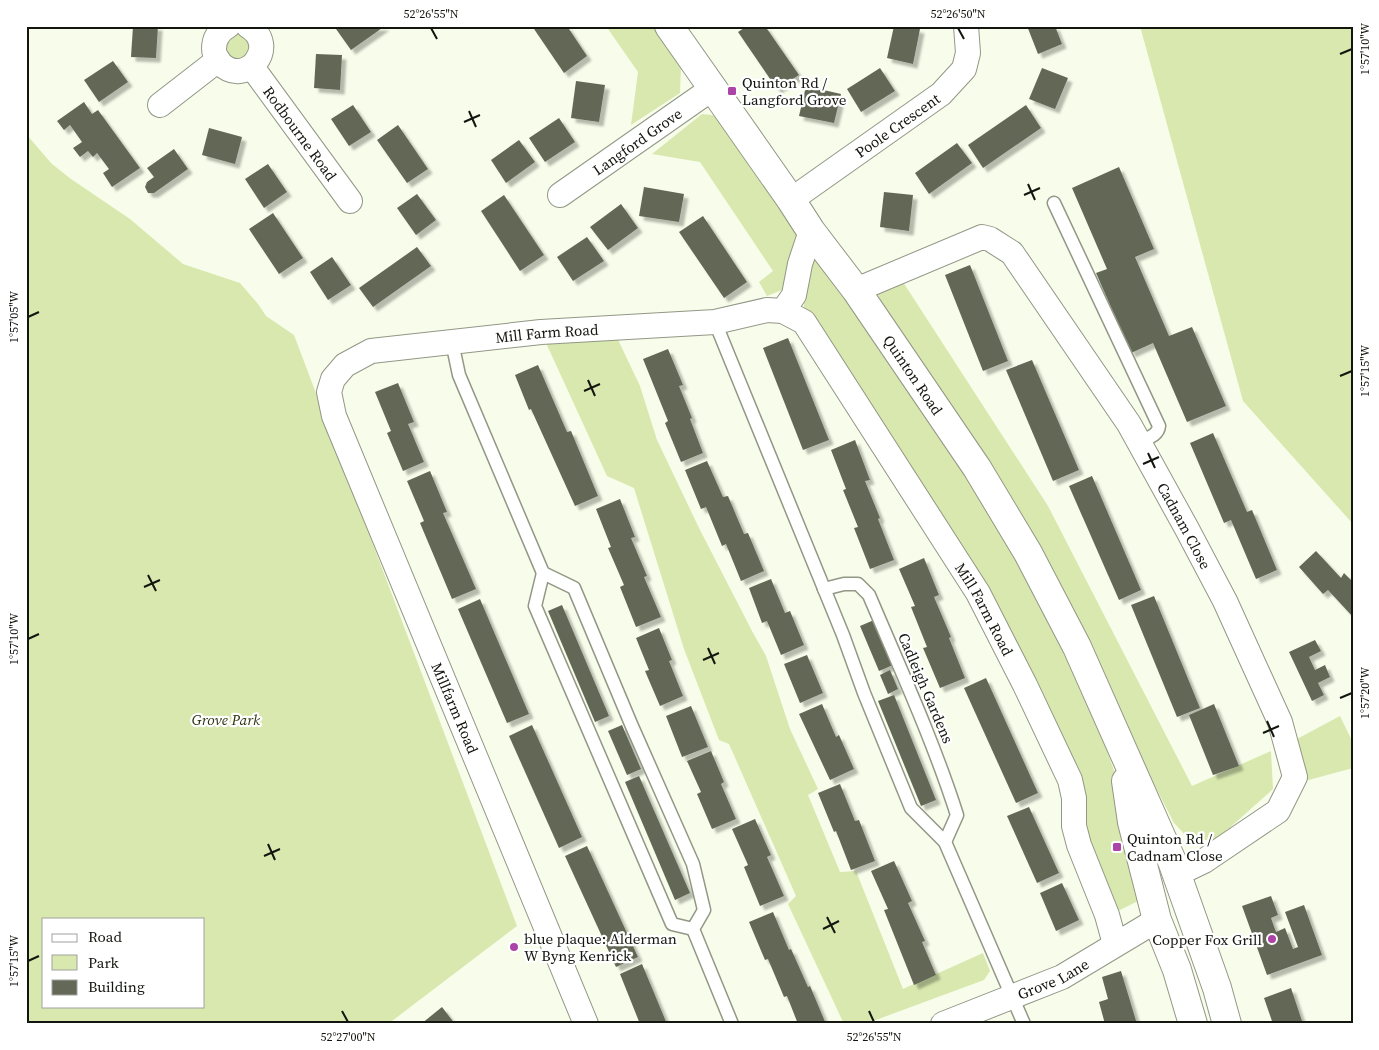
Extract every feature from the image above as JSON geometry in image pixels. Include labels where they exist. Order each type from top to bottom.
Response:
[{"type":"street","points":[[228,26],[218,34],[215,40],[215,54],[218,60],[230,70],[245,70],[257,62],[262,48],[259,29]]},
{"type":"street","name":"Quinton Road","points":[[669,26],[811,231],[856,290],[977,468],[1028,553],[1077,647],[1174,868],[1227,1024]]},
{"type":"street","name":"Poole Crescent","points":[[791,200],[941,94],[964,69],[968,53],[966,26]]},
{"type":"street","points":[[160,105],[218,60]]},
{"type":"street","name":"Rodbourne Road","points":[[252,67],[350,201]]},
{"type":"street","name":"Langford Grove","points":[[560,195],[713,88]]},
{"type":"street","points":[[783,311],[794,295],[800,264],[811,231]]},
{"type":"street","name":"Cadnam Close","points":[[856,290],[982,237],[990,239],[1012,253],[1129,424],[1188,529],[1225,601],[1280,722],[1295,777],[1278,811],[1204,861],[1174,868]]},
{"type":"street","name":"Mill Farm Road","points":[[329,392],[333,379],[345,365],[371,351],[541,332],[716,322],[767,310],[783,311],[804,322],[978,593],[1025,685],[1070,780],[1074,798],[1074,826],[1079,844],[1107,916],[1115,944]]},
{"type":"street","name":"Millfarm Road","points":[[329,392],[334,416],[586,1024]]},
{"type":"street","name":"Quinton Road","points":[[1121,744],[1132,822],[1144,872],[1157,920],[1170,951],[1193,1024]]},
{"type":"street","points":[[1144,872],[1157,861],[1174,868]]},
{"type":"street","name":"Grove Lane","points":[[943,1024],[1062,976],[1157,920]]},
{"type":"street","points":[[1170,951],[1200,940]]},
{"type":"lane","points":[[1054,203],[1159,426],[1155,434],[1139,442]]},
{"type":"lane","points":[[716,322],[844,635],[867,701],[911,808],[945,842],[1024,1024]]},
{"type":"lane","points":[[452,342],[458,375],[543,573],[535,606],[672,924],[693,929]]},
{"type":"lane","points":[[543,573],[574,588],[631,724],[693,864],[704,910],[693,929]]},
{"type":"lane","name":"Cadleigh Gardens","points":[[824,589],[844,584],[858,584],[869,595],[946,779],[957,815],[945,842]]},
{"type":"lane","points":[[693,929],[732,1024]]},
{"type":"green space","points":[[606,26],[653,26],[681,66],[680,93],[631,125],[638,72]]},
{"type":"green space","points":[[1140,26],[1353,26],[1353,524],[1243,401]]},
{"type":"green space","points":[[239,33],[248,40],[250,51],[241,62],[226,59],[225,38],[231,34]]},
{"type":"green space","points":[[702,114],[720,116],[800,233],[790,270],[782,290],[767,296],[759,282],[773,271],[700,162],[652,154]]},
{"type":"green space","name":"Grove Park","points":[[26,134],[52,164],[130,219],[183,264],[240,283],[266,316],[294,335],[517,926],[388,1024],[26,1024]]},
{"type":"green space","points":[[820,257],[910,384],[1023,565],[1085,690],[1116,776],[1138,901],[1118,911],[950,537],[804,308],[804,294],[813,261]]},
{"type":"green space","points":[[903,282],[1048,506],[1192,786],[1271,751],[1273,789],[1216,840],[1190,840],[1174,823],[1143,763],[885,311],[877,292]]},
{"type":"green space","points":[[612,327],[640,386],[657,440],[699,528],[766,656],[790,729],[818,789],[808,795],[840,872],[856,871],[903,989],[983,953],[990,971],[984,980],[865,1024],[844,1024],[788,904],[796,896],[729,744],[719,740],[684,649],[634,488],[607,476],[541,332]]},
{"type":"green space","points":[[1340,716],[1353,743],[1353,768],[1305,781],[1297,739]]},
{"type":"building","points":[[133,26],[158,26],[156,58],[131,57]]},
{"type":"building","points":[[340,26],[385,26],[351,50],[336,29]]},
{"type":"building","points":[[532,26],[567,26],[587,56],[564,73]]},
{"type":"building","points":[[747,26],[765,26],[799,75],[777,89],[738,32]]},
{"type":"building","points":[[894,26],[920,29],[913,64],[887,58]]},
{"type":"building","points":[[1027,26],[1055,26],[1062,44],[1038,54]]},
{"type":"building","points":[[316,54],[342,55],[340,90],[314,88]]},
{"type":"building","points":[[113,61],[128,82],[99,102],[84,80]]},
{"type":"building","points":[[880,68],[895,91],[861,112],[847,89]]},
{"type":"building","points":[[1042,68],[1068,78],[1055,109],[1029,99]]},
{"type":"building","points":[[576,81],[605,85],[599,122],[571,118]]},
{"type":"building","points":[[806,86],[841,94],[834,123],[799,116]]},
{"type":"building","points":[[84,102],[92,114],[98,110],[140,168],[112,187],[103,173],[109,169],[97,153],[93,157],[88,151],[80,157],[73,148],[82,142],[70,125],[64,130],[57,121]]},
{"type":"building","points":[[353,105],[371,132],[349,146],[331,119]]},
{"type":"building","points":[[1026,105],[1041,128],[983,168],[968,145]]},
{"type":"building","points":[[559,118],[575,142],[545,162],[529,138]]},
{"type":"building","points":[[398,125],[428,169],[407,183],[377,140]]},
{"type":"building","points":[[209,128],[242,137],[235,164],[202,155]]},
{"type":"building","points":[[519,140],[535,162],[506,183],[491,160]]},
{"type":"building","points":[[957,143],[972,163],[929,194],[915,173]]},
{"type":"building","points":[[174,149],[188,169],[154,193],[148,193],[145,187],[147,182],[154,177],[147,168]]},
{"type":"building","points":[[268,164],[287,192],[264,208],[245,179]]},
{"type":"building","points":[[1119,167],[1154,249],[1135,257],[1169,336],[1192,327],[1226,406],[1187,422],[1153,343],[1131,353],[1096,273],[1107,269],[1072,188]]},
{"type":"building","points":[[644,187],[684,194],[679,222],[639,216]]},
{"type":"building","points":[[884,192],[913,195],[909,231],[880,227]]},
{"type":"building","points":[[417,194],[436,220],[416,235],[397,208]]},
{"type":"building","points":[[504,195],[544,255],[520,271],[481,211]]},
{"type":"building","points":[[621,204],[638,228],[608,250],[590,227]]},
{"type":"building","points":[[273,213],[303,258],[279,274],[249,229]]},
{"type":"building","points":[[703,216],[747,282],[724,298],[679,232]]},
{"type":"building","points":[[587,237],[604,261],[573,281],[557,257]]},
{"type":"building","points":[[417,247],[431,266],[373,307],[359,288]]},
{"type":"building","points":[[332,257],[351,285],[328,300],[310,272]]},
{"type":"building","points":[[970,265],[1008,361],[983,371],[945,275]]},
{"type":"building","points":[[788,338],[829,440],[803,450],[763,348]]},
{"type":"building","points":[[668,349],[683,385],[679,386],[703,453],[681,462],[665,423],[668,421],[643,359]]},
{"type":"building","points":[[1032,360],[1079,470],[1053,481],[1006,370]]},
{"type":"building","points":[[538,365],[567,432],[571,431],[598,496],[575,506],[531,409],[529,410],[515,375]]},
{"type":"building","points":[[398,383],[414,422],[408,424],[424,462],[403,471],[387,433],[391,431],[375,392]]},
{"type":"building","points":[[1213,433],[1247,512],[1252,510],[1277,570],[1256,579],[1231,520],[1224,523],[1190,443]]},
{"type":"building","points":[[855,440],[870,480],[865,481],[894,560],[870,569],[854,528],[858,527],[843,490],[846,489],[831,450]]},
{"type":"building","points":[[707,461],[723,497],[728,496],[744,534],[748,533],[764,571],[741,581],[726,544],[722,546],[706,507],[701,509],[685,470]]},
{"type":"building","points":[[430,471],[447,512],[443,513],[476,589],[452,599],[420,523],[424,521],[407,481]]},
{"type":"building","points":[[1092,476],[1141,590],[1119,600],[1069,486]]},
{"type":"building","points":[[620,499],[635,537],[631,538],[647,576],[644,577],[661,617],[636,627],[620,587],[624,585],[608,548],[611,547],[596,509]]},
{"type":"building","points":[[1316,551],[1341,578],[1344,573],[1353,582],[1353,617],[1328,590],[1323,594],[1299,567]]},
{"type":"building","points":[[924,558],[939,595],[934,597],[951,637],[949,638],[965,678],[940,688],[923,648],[927,647],[911,607],[915,606],[899,569]]},
{"type":"building","points":[[771,579],[785,613],[790,611],[804,645],[781,655],[767,621],[762,623],[749,588]]},
{"type":"building","points":[[1154,596],[1200,708],[1177,717],[1131,605]]},
{"type":"building","points":[[480,599],[529,714],[507,723],[458,609]]},
{"type":"building","points":[[562,605],[609,716],[595,722],[548,611]]},
{"type":"building","points":[[874,620],[893,665],[879,671],[860,626]]},
{"type":"building","points":[[659,628],[672,660],[669,661],[683,696],[660,706],[645,671],[649,670],[636,638]]},
{"type":"building","points":[[1315,640],[1321,651],[1309,657],[1315,670],[1325,665],[1330,677],[1318,683],[1324,695],[1312,701],[1289,652]]},
{"type":"building","points":[[807,655],[823,693],[800,703],[784,664]]},
{"type":"building","points":[[890,670],[898,689],[888,694],[880,675]]},
{"type":"building","points":[[986,678],[1038,793],[1016,803],[964,688]]},
{"type":"building","points":[[894,695],[936,800],[921,806],[878,701]]},
{"type":"building","points":[[822,704],[836,737],[839,735],[854,769],[830,780],[799,714]]},
{"type":"building","points":[[1214,704],[1239,766],[1213,775],[1189,715]]},
{"type":"building","points":[[691,706],[708,747],[682,757],[666,716]]},
{"type":"building","points":[[532,725],[582,837],[559,848],[509,736]]},
{"type":"building","points":[[622,725],[641,769],[627,775],[608,731]]},
{"type":"building","points":[[711,751],[724,782],[721,784],[736,819],[712,829],[697,794],[701,792],[687,761]]},
{"type":"building","points":[[639,776],[690,893],[675,900],[625,782]]},
{"type":"building","points":[[840,784],[855,821],[859,820],[875,861],[851,870],[836,831],[834,832],[818,793]]},
{"type":"building","points":[[1029,807],[1059,873],[1037,883],[1007,816]]},
{"type":"building","points":[[755,819],[771,855],[767,857],[784,896],[760,906],[744,867],[748,865],[732,829]]},
{"type":"building","points":[[587,846],[638,957],[616,967],[565,856]]},
{"type":"building","points":[[894,861],[912,901],[908,903],[925,941],[922,942],[936,975],[914,985],[884,910],[888,909],[871,871]]},
{"type":"building","points":[[1062,883],[1079,920],[1056,931],[1040,893]]},
{"type":"building","name":"Copper Fox Grill","points":[[1271,896],[1278,915],[1271,918],[1276,932],[1285,928],[1293,949],[1298,947],[1285,912],[1304,905],[1322,955],[1267,975],[1242,906]]},
{"type":"building","points":[[773,912],[789,950],[791,949],[808,987],[810,986],[826,1024],[798,1024],[787,996],[784,997],[768,959],[765,960],[749,922]]},
{"type":"building","points":[[642,964],[667,1024],[640,1024],[620,974]]},
{"type":"building","points":[[1121,971],[1137,1024],[1105,1024],[1099,1002],[1108,999],[1102,977]]},
{"type":"building","points":[[1291,988],[1303,1024],[1273,1024],[1264,998]]},
{"type":"building","points":[[442,1007],[455,1024],[421,1024]]},
{"type":"place","name":"Quinton Rd / Langford Grove","points":[[732,91]]},
{"type":"place","name":"Quinton Rd / Cadnam Close","points":[[1117,847]]},
{"type":"place","name":"Copper Fox Grill","points":[[1272,939]]},
{"type":"place","name":"blue plaque: Alderman W Byng Kenrick","points":[[514,947]]}]
